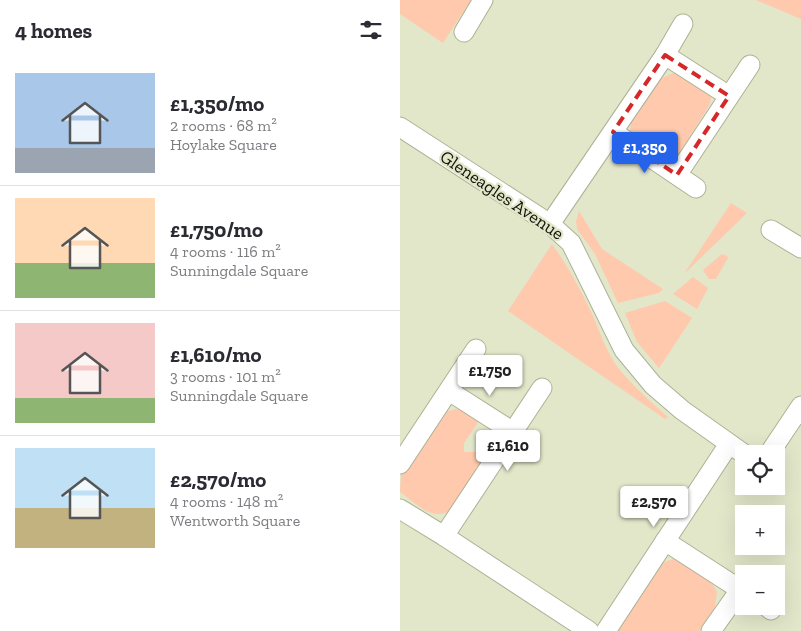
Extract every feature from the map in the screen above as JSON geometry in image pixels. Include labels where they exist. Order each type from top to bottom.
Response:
[{"type":"street","points":[[464,32],[483,0]]},
{"type":"street","points":[[550,224],[665,55],[682,24]]},
{"type":"street","points":[[665,55],[729,96]]},
{"type":"street","points":[[677,175],[750,65]]},
{"type":"street","name":"Gleneagles Avenue","points":[[400,127],[550,224],[571,243],[624,350],[653,385],[682,410],[735,448]]},
{"type":"street","points":[[613,132],[696,188]]},
{"type":"street","points":[[771,230],[801,248]]},
{"type":"street","points":[[400,464],[476,349]]},
{"type":"street","points":[[444,536],[542,388]]},
{"type":"street","points":[[449,391],[513,432]]},
{"type":"street","points":[[776,445],[801,406]]},
{"type":"street","points":[[606,631],[665,541],[735,452]]},
{"type":"street","points":[[400,508],[589,631]]},
{"type":"street","points":[[665,541],[735,586]]},
{"type":"street","points":[[712,631],[735,600]]},
{"type":"highlighted area","points":[[665,55],[729,96],[677,175],[613,132]]},
{"type":"shaded area","points":[[400,0],[471,0],[443,43],[400,14]]},
{"type":"shaded area","points":[[756,0],[801,0],[801,19]]},
{"type":"shaded area","points":[[673,73],[687,78],[702,87],[709,93],[711,99],[710,104],[679,154],[669,159],[663,158],[633,138],[630,131],[632,116],[658,80]]},
{"type":"shaded area","points":[[731,203],[747,213],[684,274]]},
{"type":"shaded area","points":[[579,211],[602,249],[663,289],[659,293],[618,303],[595,254],[577,229],[576,221]]},
{"type":"shaded area","points":[[552,244],[578,287],[614,362],[636,388],[668,417],[665,419],[508,311]]},
{"type":"shaded area","points":[[722,254],[728,258],[716,279],[709,279],[703,270]]},
{"type":"shaded area","points":[[693,277],[708,288],[697,309],[673,294]]},
{"type":"shaded area","points":[[665,301],[692,318],[659,368],[637,342],[625,313]]},
{"type":"shaded area","points":[[456,409],[464,411],[479,421],[464,443],[464,452],[489,452],[450,511],[436,514],[424,509],[400,492],[401,476],[442,415]]},
{"type":"shaded area","points":[[674,559],[711,581],[717,592],[715,607],[699,631],[619,631],[621,624],[660,566],[664,562]]}]
